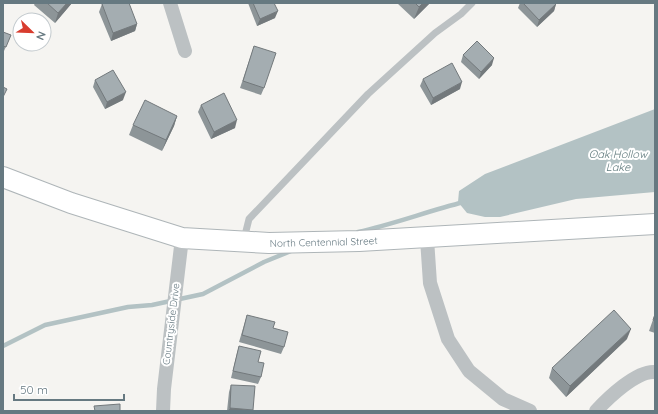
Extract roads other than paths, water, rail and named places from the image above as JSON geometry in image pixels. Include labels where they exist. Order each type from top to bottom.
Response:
[{"type":"street","points":[[170,3],[186,52]]},
{"type":"street","name":"North Centennial Street","points":[[3,177],[71,203],[182,238],[269,244],[427,239],[655,224]]},
{"type":"street","name":"Countryside Drive","points":[[163,411],[164,389],[182,238]]},
{"type":"street","points":[[427,239],[430,283],[448,339],[469,371],[503,399],[530,411]]},
{"type":"street","points":[[596,411],[626,384],[649,372],[655,372]]},
{"type":"lane","points":[[243,242],[249,219],[308,156],[368,94],[435,33],[461,14],[472,3]]},
{"type":"water","name":"Oak Hollow Lake","points":[[655,109],[655,192],[576,199],[500,217],[485,217],[467,213],[458,202],[459,191],[485,174]]},
{"type":"waterway","points":[[358,232],[464,202]]},
{"type":"waterway","points":[[3,346],[45,325],[128,307],[152,305],[203,294],[264,262],[291,251]]}]
